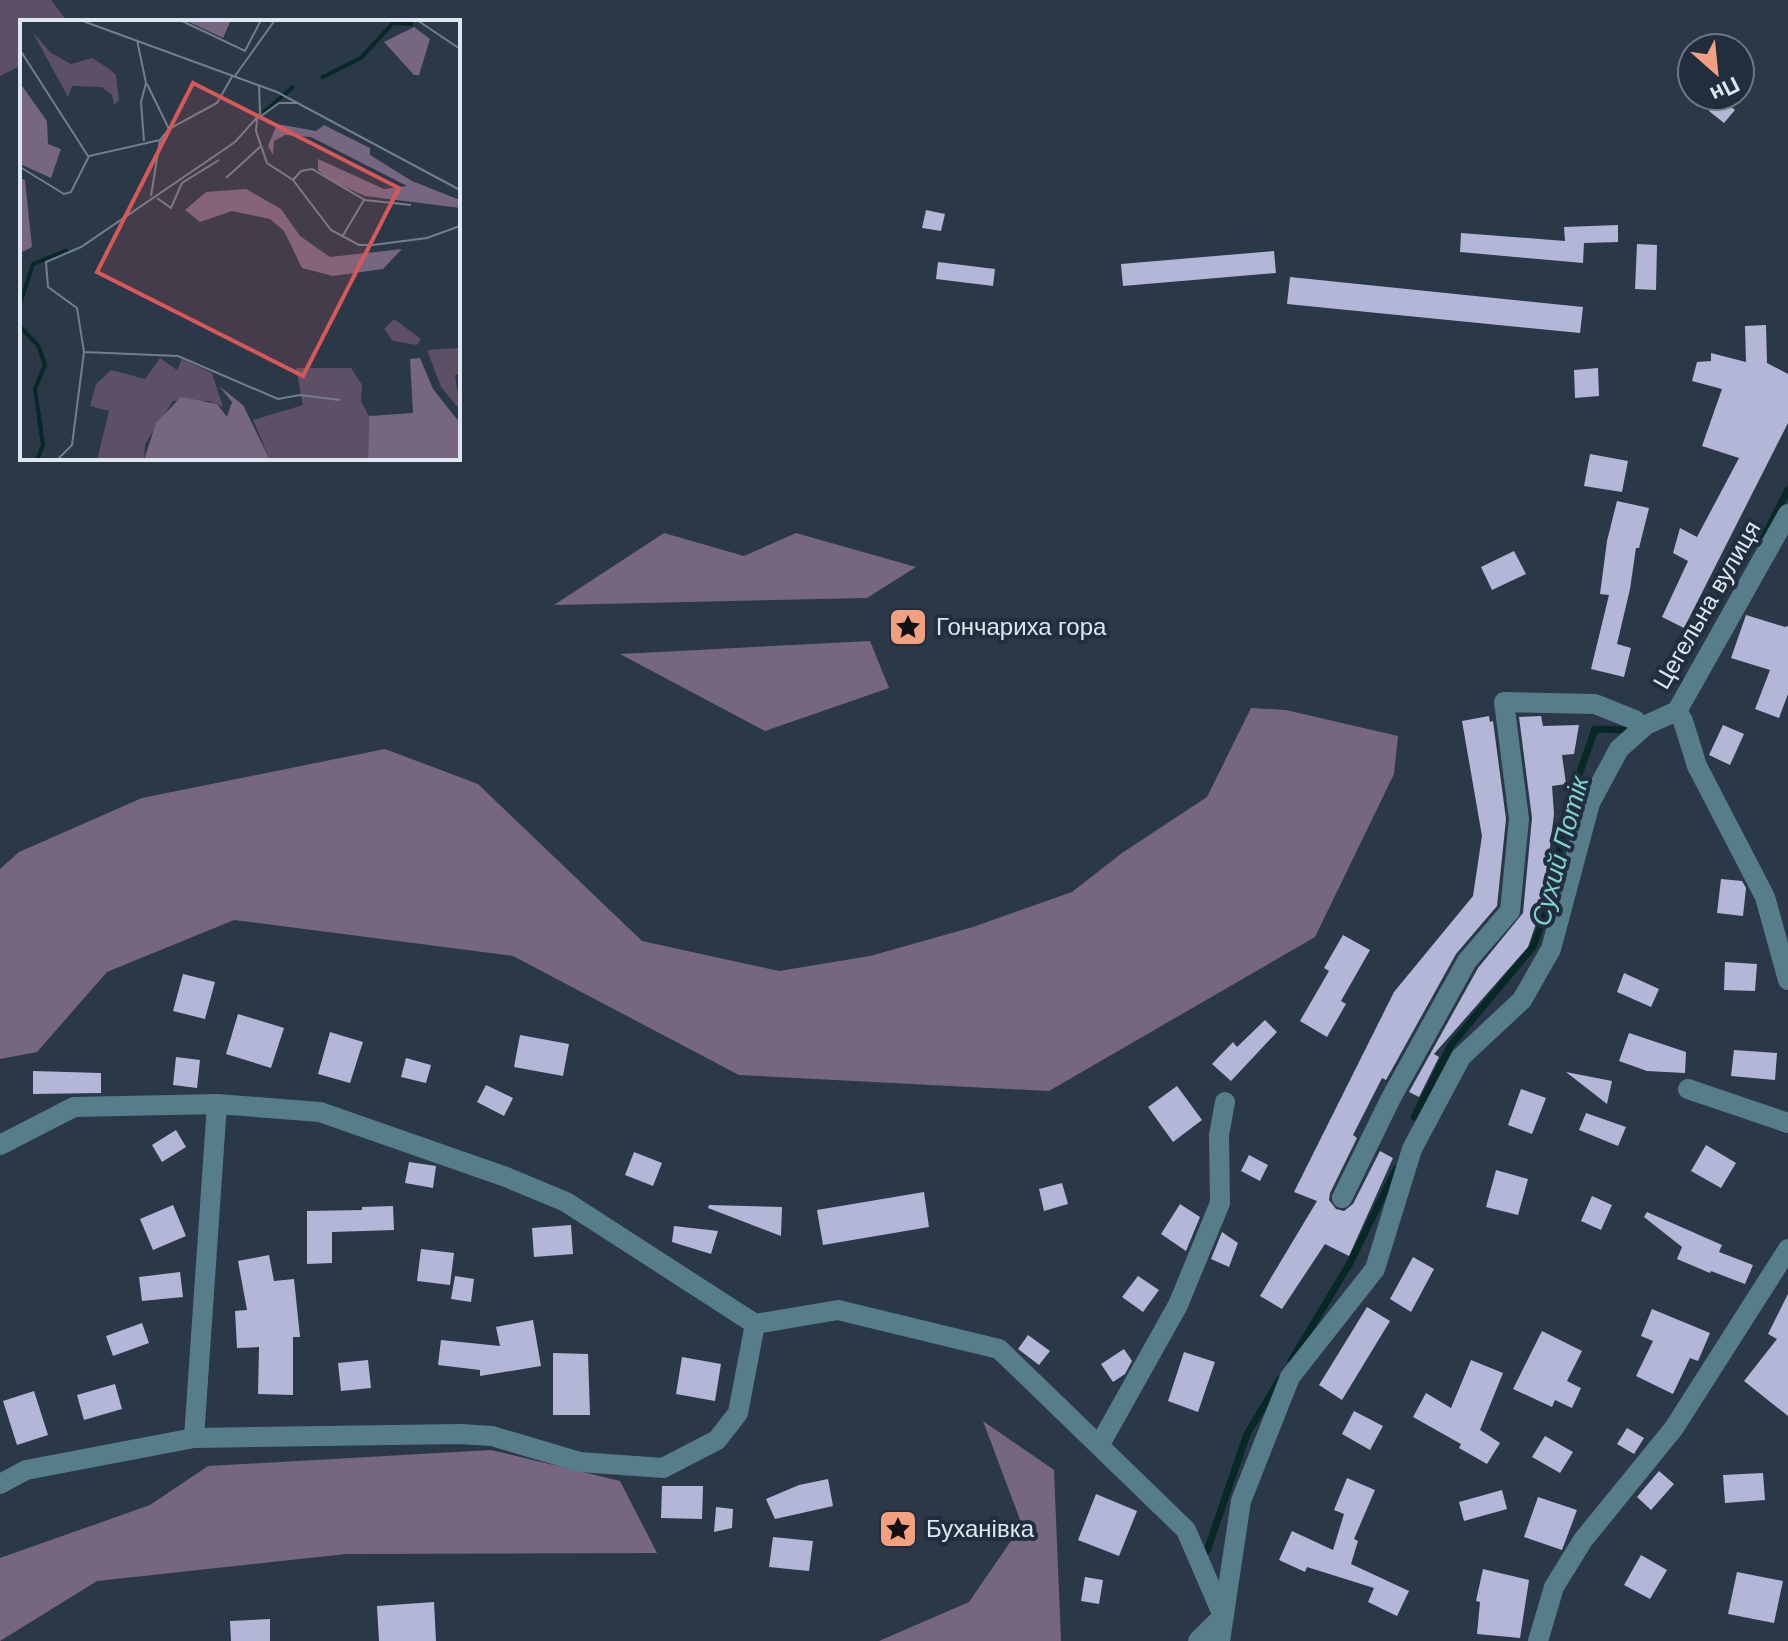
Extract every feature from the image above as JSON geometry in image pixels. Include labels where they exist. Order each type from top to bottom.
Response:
[{"type":"street","name":"Цегельна вулиця","points":[[1220,1641],[1241,1501],[1290,1377],[1375,1269],[1412,1149],[1461,1057],[1522,1000],[1551,949],[1590,803],[1619,749],[1646,725],[1677,711],[1788,514]]},
{"type":"street","points":[[1342,1198],[1391,1098],[1467,961],[1510,911],[1519,819],[1504,702],[1595,704],[1635,720]]},
{"type":"street","points":[[1677,711],[1697,766],[1765,897],[1788,980]]},
{"type":"street","points":[[1688,1089],[1788,1123]]},
{"type":"street","points":[[1099,1446],[1178,1305],[1220,1203],[1219,1135],[1225,1102]]},
{"type":"street","points":[[0,1145],[74,1107],[217,1104],[320,1112],[506,1177],[566,1202],[755,1324],[838,1310],[999,1349],[1186,1530],[1223,1616],[1198,1641]]},
{"type":"street","points":[[194,1438],[217,1104]]},
{"type":"street","points":[[1538,1641],[1554,1587],[1583,1540],[1674,1428],[1788,1249]]},
{"type":"street","points":[[0,1484],[26,1470],[194,1438],[492,1436],[580,1462],[663,1468],[717,1440],[738,1413],[755,1324]]},
{"type":"shaded area","points":[[0,0],[51,0],[66,20],[20,20],[20,66],[0,76]]},
{"type":"shaded area","points":[[664,533],[744,556],[796,533],[916,567],[867,598],[554,605]]},
{"type":"shaded area","points":[[870,641],[889,688],[765,731],[620,654]]},
{"type":"shaded area","points":[[1251,708],[1286,710],[1398,736],[1394,774],[1315,937],[1049,1091],[739,1075],[513,956],[234,920],[107,972],[37,1052],[0,1059],[0,869],[19,852],[142,798],[385,749],[478,784],[642,941],[779,971],[870,956],[973,927],[1072,892],[1122,853],[1207,797]]},
{"type":"shaded area","points":[[983,1421],[1054,1470],[1061,1641],[879,1641],[969,1602],[1022,1525]]},
{"type":"shaded area","points":[[491,1450],[620,1481],[657,1553],[346,1554],[97,1581],[0,1641],[0,1558],[150,1505],[208,1466]]},
{"type":"building","points":[[1710,112],[1733,112],[1724,123]]},
{"type":"building","points":[[926,210],[945,214],[941,231],[922,228]]},
{"type":"building","points":[[1618,225],[1618,242],[1584,243],[1583,263],[1460,252],[1461,233],[1565,241],[1564,227]]},
{"type":"building","points":[[1637,244],[1657,245],[1656,290],[1635,289]]},
{"type":"building","points":[[1274,251],[1276,273],[1123,286],[1121,264]]},
{"type":"building","points":[[938,262],[995,269],[993,286],[936,279]]},
{"type":"building","points":[[1290,277],[1583,307],[1580,333],[1287,304]]},
{"type":"building","points":[[1766,325],[1767,363],[1788,374],[1788,423],[1684,628],[1662,617],[1688,561],[1673,553],[1680,528],[1697,537],[1739,458],[1702,446],[1722,389],[1692,381],[1697,362],[1711,361],[1711,353],[1746,362],[1745,326]]},
{"type":"building","points":[[1598,368],[1599,396],[1575,398],[1574,370]]},
{"type":"building","points":[[1590,454],[1628,461],[1622,492],[1584,486]]},
{"type":"building","points":[[1617,501],[1649,508],[1639,548],[1636,548],[1617,644],[1631,648],[1624,677],[1591,669],[1609,595],[1600,594],[1607,541]]},
{"type":"building","points":[[1514,551],[1526,574],[1492,590],[1481,567]]},
{"type":"building","points":[[1746,615],[1788,626],[1788,694],[1779,718],[1755,709],[1770,670],[1731,658]]},
{"type":"building","points":[[1489,716],[1490,722],[1493,721],[1506,819],[1497,906],[1456,954],[1386,1080],[1382,1078],[1353,1135],[1357,1138],[1330,1193],[1329,1200],[1336,1209],[1344,1211],[1353,1204],[1380,1151],[1393,1158],[1349,1256],[1325,1244],[1282,1309],[1260,1296],[1317,1201],[1294,1192],[1394,992],[1473,896],[1482,836],[1462,721]]},
{"type":"building","points":[[1541,716],[1543,726],[1579,725],[1574,754],[1562,755],[1566,784],[1552,786],[1554,814],[1543,903],[1528,947],[1434,1054],[1439,1057],[1419,1097],[1409,1092],[1478,968],[1523,913],[1532,818],[1519,717]]},
{"type":"building","points":[[1723,725],[1744,734],[1730,765],[1709,755]]},
{"type":"building","points":[[1721,879],[1742,881],[1746,888],[1743,916],[1717,913]]},
{"type":"building","points":[[1343,935],[1370,950],[1341,1001],[1346,1004],[1327,1037],[1300,1021],[1329,971],[1324,968]]},
{"type":"building","points":[[1725,962],[1757,964],[1755,991],[1724,990]]},
{"type":"building","points":[[1624,973],[1659,989],[1651,1007],[1617,992]]},
{"type":"building","points":[[183,974],[215,982],[205,1019],[173,1011]]},
{"type":"building","points":[[238,1014],[284,1028],[271,1068],[226,1054]]},
{"type":"building","points":[[1265,1020],[1277,1032],[1231,1081],[1212,1064],[1233,1042],[1237,1047]]},
{"type":"building","points":[[330,1032],[363,1042],[350,1083],[318,1074]]},
{"type":"building","points":[[1629,1033],[1686,1052],[1685,1073],[1647,1071],[1619,1061]]},
{"type":"building","points":[[520,1035],[569,1044],[563,1076],[514,1067]]},
{"type":"building","points":[[1734,1050],[1777,1053],[1775,1080],[1731,1076]]},
{"type":"building","points":[[176,1057],[200,1060],[197,1088],[173,1085]]},
{"type":"building","points":[[406,1058],[431,1065],[426,1083],[401,1077]]},
{"type":"building","points":[[33,1071],[101,1073],[101,1093],[33,1094]]},
{"type":"building","points":[[1566,1072],[1612,1081],[1607,1104]]},
{"type":"building","points":[[486,1085],[513,1098],[504,1116],[477,1102]]},
{"type":"building","points":[[1177,1086],[1202,1120],[1173,1142],[1148,1107]]},
{"type":"building","points":[[1521,1089],[1546,1098],[1532,1134],[1508,1125]]},
{"type":"building","points":[[1586,1113],[1626,1127],[1618,1146],[1579,1130]]},
{"type":"building","points":[[176,1130],[186,1147],[162,1162],[152,1145]]},
{"type":"building","points":[[1706,1145],[1736,1163],[1721,1188],[1691,1171]]},
{"type":"building","points":[[634,1152],[662,1163],[653,1186],[625,1175]]},
{"type":"building","points":[[1249,1155],[1268,1165],[1260,1181],[1241,1171]]},
{"type":"building","points":[[409,1162],[436,1166],[433,1188],[405,1183]]},
{"type":"building","points":[[1496,1170],[1528,1179],[1518,1215],[1486,1207]]},
{"type":"building","points":[[1062,1183],[1068,1204],[1044,1211],[1039,1189]]},
{"type":"building","points":[[924,1192],[929,1227],[823,1245],[817,1210]]},
{"type":"building","points":[[1592,1196],[1612,1205],[1601,1230],[1581,1221]]},
{"type":"building","points":[[1180,1204],[1200,1217],[1186,1251],[1161,1234]]},
{"type":"building","points":[[173,1205],[186,1236],[153,1250],[140,1219]]},
{"type":"building","points":[[709,1205],[782,1207],[781,1236],[708,1208]]},
{"type":"building","points":[[393,1206],[394,1230],[332,1232],[332,1263],[307,1264],[307,1211]]},
{"type":"building","points":[[1647,1212],[1722,1245],[1719,1252],[1753,1265],[1745,1284],[1677,1259],[1682,1247],[1644,1217]]},
{"type":"building","points":[[571,1225],[573,1254],[534,1257],[532,1228]]},
{"type":"building","points":[[674,1226],[718,1231],[711,1254],[672,1242]]},
{"type":"building","points":[[1222,1232],[1238,1243],[1229,1267],[1211,1259]]},
{"type":"building","points":[[421,1249],[454,1253],[450,1285],[417,1281]]},
{"type":"building","points":[[269,1255],[274,1281],[294,1279],[300,1337],[293,1337],[293,1395],[258,1394],[259,1347],[237,1348],[235,1311],[247,1310],[238,1261]]},
{"type":"building","points":[[1413,1257],[1434,1269],[1411,1312],[1390,1299]]},
{"type":"building","points":[[180,1272],[183,1297],[142,1301],[139,1277]]},
{"type":"building","points":[[455,1276],[474,1279],[471,1302],[451,1299]]},
{"type":"building","points":[[1138,1276],[1159,1290],[1143,1312],[1122,1297]]},
{"type":"building","points":[[1788,1294],[1788,1416],[1744,1381],[1777,1339],[1768,1334]]},
{"type":"building","points":[[1367,1307],[1390,1321],[1342,1400],[1319,1385]]},
{"type":"building","points":[[1652,1309],[1710,1333],[1698,1361],[1690,1358],[1673,1394],[1636,1376],[1653,1341],[1641,1336]]},
{"type":"building","points":[[533,1320],[541,1366],[480,1376],[480,1370],[438,1365],[441,1340],[500,1346],[496,1327]]},
{"type":"building","points":[[142,1323],[149,1343],[113,1356],[106,1336]]},
{"type":"building","points":[[1542,1331],[1582,1351],[1567,1381],[1581,1388],[1572,1408],[1555,1400],[1552,1407],[1513,1389]]},
{"type":"building","points":[[1028,1335],[1050,1351],[1039,1365],[1018,1349]]},
{"type":"building","points":[[1124,1349],[1132,1361],[1125,1374],[1113,1382],[1101,1364]]},
{"type":"building","points":[[1184,1352],[1215,1362],[1198,1412],[1168,1401]]},
{"type":"building","points":[[553,1353],[588,1354],[590,1415],[553,1415]]},
{"type":"building","points":[[682,1357],[721,1364],[715,1401],[676,1394]]},
{"type":"building","points":[[368,1360],[371,1388],[341,1391],[338,1363]]},
{"type":"building","points":[[1471,1360],[1503,1373],[1480,1430],[1500,1443],[1487,1464],[1459,1448],[1461,1444],[1413,1417],[1426,1393],[1451,1408]]},
{"type":"building","points":[[115,1384],[122,1409],[84,1420],[77,1395]]},
{"type":"building","points":[[34,1391],[48,1435],[17,1445],[3,1401]]},
{"type":"building","points":[[1354,1411],[1383,1426],[1370,1450],[1342,1434]]},
{"type":"building","points":[[1627,1428],[1644,1438],[1634,1454],[1617,1444]]},
{"type":"building","points":[[1545,1436],[1573,1452],[1560,1473],[1532,1457]]},
{"type":"building","points":[[1659,1471],[1674,1484],[1651,1510],[1637,1497]]},
{"type":"building","points":[[1763,1473],[1765,1500],[1725,1503],[1723,1475]]},
{"type":"building","points":[[1347,1478],[1375,1490],[1354,1539],[1358,1541],[1351,1564],[1409,1591],[1397,1616],[1368,1602],[1374,1588],[1307,1567],[1305,1572],[1279,1560],[1292,1531],[1333,1550],[1344,1514],[1334,1510]]},
{"type":"building","points":[[828,1479],[833,1506],[775,1519],[766,1499],[799,1485]]},
{"type":"building","points":[[662,1486],[703,1486],[702,1519],[661,1518]]},
{"type":"building","points":[[1502,1490],[1507,1509],[1464,1521],[1459,1502]]},
{"type":"building","points":[[1096,1494],[1137,1511],[1119,1556],[1078,1540]]},
{"type":"building","points":[[1538,1497],[1577,1510],[1562,1550],[1524,1537]]},
{"type":"building","points":[[716,1507],[733,1509],[732,1528],[714,1532]]},
{"type":"building","points":[[773,1537],[813,1541],[809,1571],[769,1567]]},
{"type":"building","points":[[1641,1555],[1667,1570],[1650,1599],[1624,1585]]},
{"type":"building","points":[[1483,1569],[1529,1580],[1520,1638],[1477,1634],[1480,1602],[1476,1601]]},
{"type":"building","points":[[1737,1572],[1783,1581],[1774,1623],[1728,1614]]},
{"type":"building","points":[[1085,1577],[1103,1580],[1099,1604],[1081,1601]]},
{"type":"building","points":[[434,1602],[436,1641],[379,1641],[377,1606]]},
{"type":"building","points":[[270,1619],[270,1641],[231,1641],[230,1621]]},
{"type":"waterway","name":"Сухий Потік","points":[[1761,542],[1788,490]]},
{"type":"waterway","name":"Сухий Потік","points":[[1414,1117],[1451,1045],[1533,947],[1549,904],[1567,809],[1595,729],[1631,728]]},
{"type":"waterway","name":"Сухий Потік","points":[[1291,1361],[1350,1263],[1396,1169]]},
{"type":"waterway","name":"Сухий Потік","points":[[1207,1551],[1247,1434],[1280,1379]]},
{"type":"place","name":"Гончариха гора","points":[[908,627]]},
{"type":"place","name":"Буханівка","points":[[898,1529]]}]
